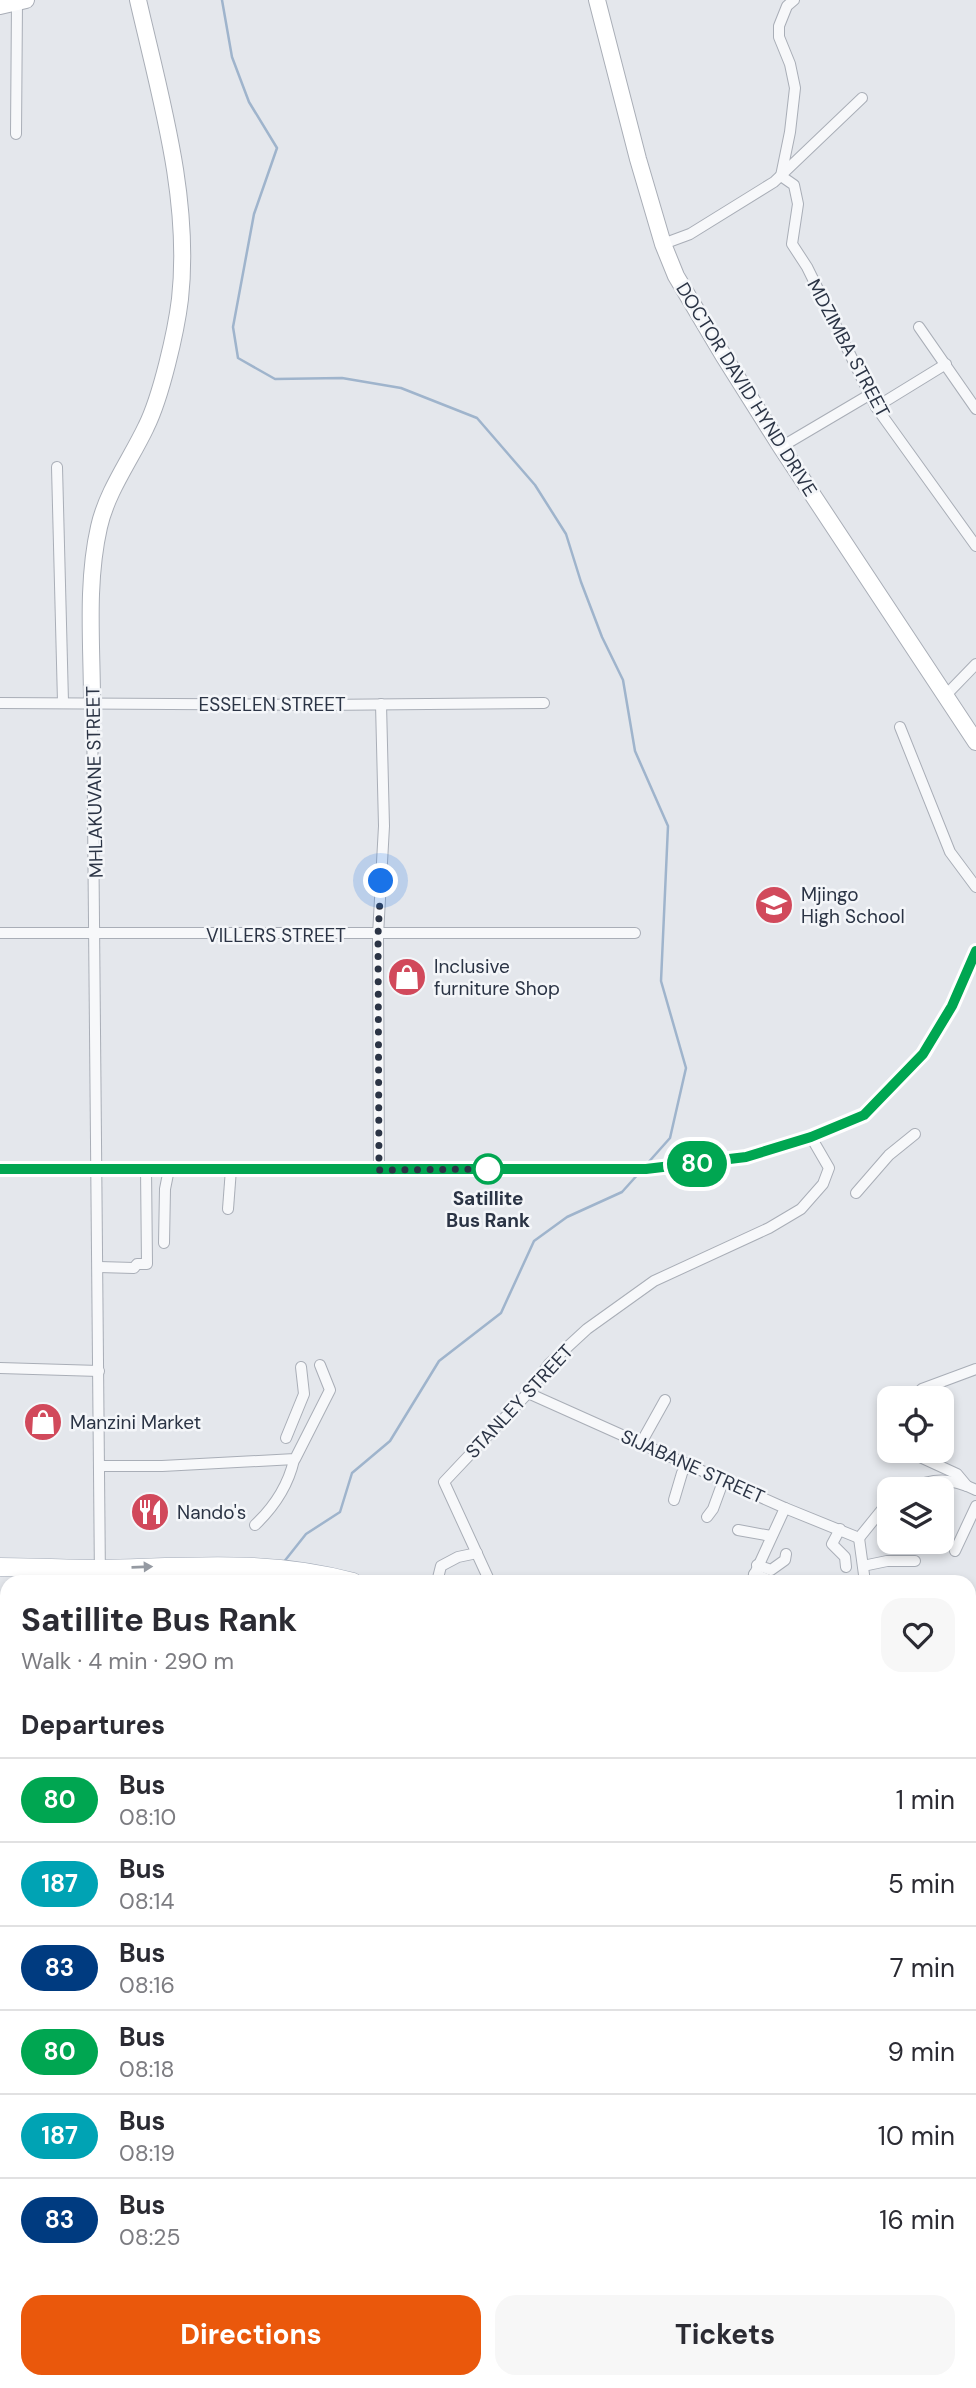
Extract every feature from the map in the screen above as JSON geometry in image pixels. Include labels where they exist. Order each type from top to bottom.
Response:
[{"type":"main road","name":"MHLAKUVANE STREET","points":[[92,702],[91,591],[99,526],[115,486],[148,424],[167,361],[180,299],[180,214],[170,148],[138,0]]},
{"type":"main road","name":"DOCTOR DAVID HYND DRIVE","points":[[597,0],[663,244],[676,276],[781,447],[976,742]]},
{"type":"main road","points":[[0,6],[22,1]]},
{"type":"main road","points":[[0,1567],[23,1575],[100,1575],[205,1564],[326,1575]]},
{"type":"street","points":[[781,176],[795,88],[790,64],[779,37],[779,26],[787,6],[794,0]]},
{"type":"street","points":[[16,134],[22,1]]},
{"type":"street","points":[[663,244],[690,234],[726,214],[781,176],[862,98]]},
{"type":"street","name":"MDZIMBA STREET","points":[[781,176],[794,185],[798,204],[792,244],[807,267],[869,395],[976,546]]},
{"type":"street","points":[[919,327],[976,409]]},
{"type":"street","points":[[876,407],[946,364]]},
{"type":"street","points":[[781,447],[869,395]]},
{"type":"street","points":[[57,467],[63,702]]},
{"type":"street","points":[[945,696],[976,664]]},
{"type":"street","name":"ESSELEN STREET","points":[[0,702],[544,703]]},
{"type":"street","name":"MHLAKUVANE STREET","points":[[92,702],[100,1575]]},
{"type":"street","points":[[379,1170],[378,935],[384,826],[381,704]]},
{"type":"street","points":[[900,727],[950,852],[976,887]]},
{"type":"street","name":"VILLERS STREET","points":[[0,933],[635,933]]},
{"type":"street","points":[[0,1169],[379,1170],[672,1167],[746,1157],[811,1137],[864,1115],[923,1054],[952,1006],[976,951]]},
{"type":"street","points":[[856,1193],[881,1162],[915,1134]]},
{"type":"street","name":"STANLEY STREET","points":[[487,1575],[444,1482],[528,1393],[549,1364],[587,1329],[654,1281],[769,1228],[801,1209],[823,1184],[829,1168],[811,1137]]},
{"type":"street","points":[[99,1267],[134,1268],[137,1264],[147,1264],[146,1169]]},
{"type":"street","points":[[164,1243],[165,1189],[169,1169]]},
{"type":"street","points":[[228,1209],[231,1170]]},
{"type":"street","points":[[255,1525],[284,1490],[294,1460],[301,1451],[330,1390],[320,1365]]},
{"type":"street","points":[[286,1438],[304,1394],[301,1367]]},
{"type":"street","points":[[0,1368],[99,1371]]},
{"type":"street","points":[[930,1386],[976,1369]]},
{"type":"street","name":"SIJABANE STREET","points":[[528,1393],[785,1508],[859,1538]]},
{"type":"street","points":[[641,1443],[665,1400]]},
{"type":"street","points":[[101,1466],[294,1460]]},
{"type":"street","points":[[674,1500],[688,1463]]},
{"type":"street","points":[[933,1463],[957,1474],[972,1488]]},
{"type":"street","points":[[707,1517],[724,1479]]},
{"type":"street","points":[[954,1483],[972,1488]]},
{"type":"street","points":[[955,1551],[976,1506]]},
{"type":"street","points":[[754,1574],[785,1508]]},
{"type":"street","points":[[864,1575],[859,1538],[877,1516]]},
{"type":"street","points":[[840,1529],[832,1544],[845,1557],[846,1567]]},
{"type":"street","points":[[738,1530],[771,1536]]},
{"type":"street","points":[[439,1575],[441,1566],[477,1553]]},
{"type":"street","points":[[754,1574],[771,1570],[785,1560],[786,1554]]},
{"type":"street","points":[[863,1566],[887,1561],[915,1561]]},
{"type":"waterway","points":[[222,0],[232,57],[249,102],[277,148],[254,214],[233,327],[238,358],[275,379],[342,378],[401,388],[477,418],[535,485],[566,534],[602,637],[623,680],[635,751],[668,826],[661,981],[686,1068],[670,1138],[646,1165]]},
{"type":"waterway","points":[[283,1563],[306,1534],[340,1512],[352,1473],[390,1441],[439,1361],[501,1313],[534,1241],[567,1217],[622,1192],[640,1172]]},
{"type":"bus line","name":"80","points":[[0,1169],[646,1169],[746,1157],[811,1137],[864,1115],[923,1054],[952,1006],[976,951]]},
{"type":"place","name":"Mjingo High School","points":[[774,905]]},
{"type":"place","name":"Inclusive furniture Shop","points":[[407,977]]},
{"type":"place","name":"Satillite Bus Rank","points":[[488,1169]]},
{"type":"place","name":"Manzini Market","points":[[43,1422]]},
{"type":"place","name":"Nando's","points":[[150,1512]]},
{"type":"route","points":[[381,881],[378,935],[379,1170],[488,1169]]}]
